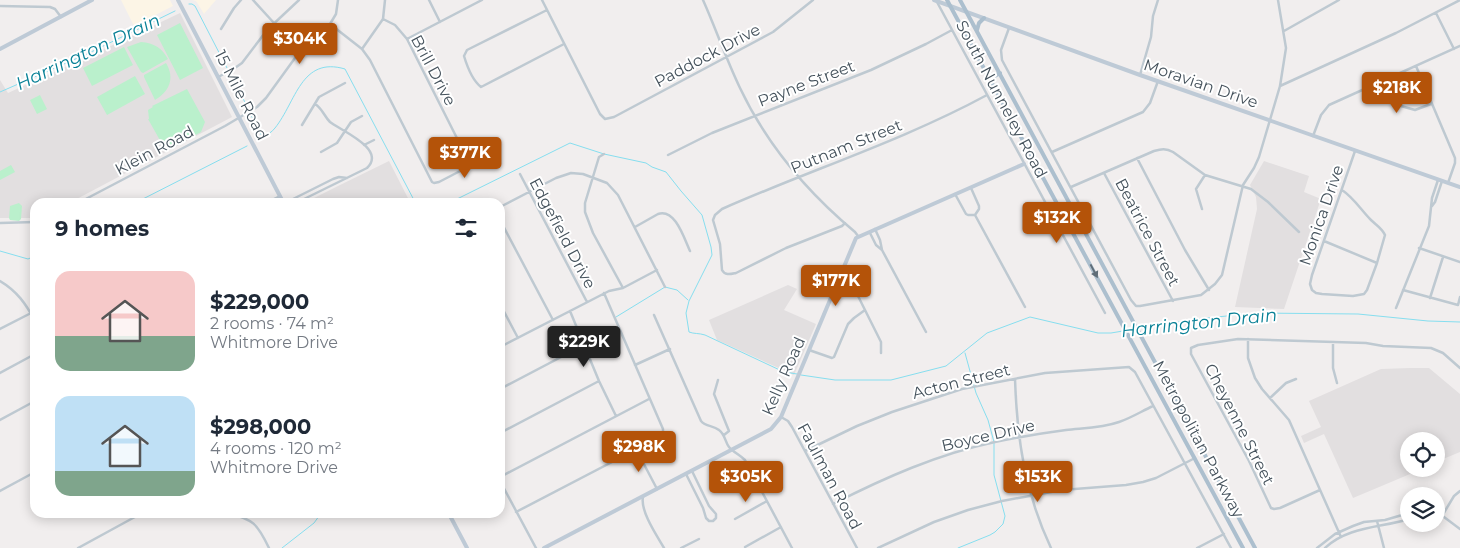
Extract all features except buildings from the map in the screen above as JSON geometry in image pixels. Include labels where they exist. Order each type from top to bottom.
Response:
[{"type":"main road","name":"Metropolitan Parkway","points":[[946,0],[1243,548]]},
{"type":"main road","name":"Metropolitan Parkway","points":[[960,0],[1255,548]]},
{"type":"main road","points":[[977,30],[979,23],[984,18]]},
{"type":"main road","points":[[987,75],[993,77],[1000,73]]},
{"type":"main road","points":[[1170,413],[1175,409],[1181,411]]},
{"type":"street","points":[[0,49],[92,0]]},
{"type":"street","name":"15 Mile Road","points":[[178,0],[280,196]]},
{"type":"street","points":[[221,29],[241,0]]},
{"type":"street","points":[[253,0],[274,23]]},
{"type":"street","points":[[218,77],[242,63],[263,35],[299,0]]},
{"type":"street","points":[[338,0],[336,14],[330,24],[362,49],[373,66],[430,179],[434,183],[489,156]]},
{"type":"street","points":[[362,49],[382,19],[385,0]]},
{"type":"street","points":[[429,0],[440,22]]},
{"type":"street","points":[[407,39],[482,0]]},
{"type":"street","points":[[542,0],[547,10],[564,44],[481,87],[477,84],[464,58],[467,50],[547,10]]},
{"type":"street","points":[[703,0],[739,87],[776,149],[797,177],[858,236],[1024,164]]},
{"type":"street","name":"Paddock Drive","points":[[564,44],[600,114],[605,119],[614,117],[779,29],[813,0]]},
{"type":"street","name":"Moravian Drive","points":[[935,0],[1158,82],[1460,187]]},
{"type":"street","name":"South Nunneley Road","points":[[935,0],[1105,313]]},
{"type":"street","points":[[1140,75],[1151,37],[1153,16],[1158,0]]},
{"type":"street","points":[[1009,28],[1001,50],[1002,60],[1131,300],[1136,306],[1146,306],[1198,296],[1220,279],[1243,186],[1255,166],[1271,121],[1280,86],[1286,54],[1286,43],[1278,0]]},
{"type":"street","points":[[1284,30],[1339,0]]},
{"type":"street","points":[[1280,86],[1396,33],[1460,0]]},
{"type":"street","points":[[0,6],[50,7],[55,9],[60,17]]},
{"type":"street","points":[[1436,13],[1454,49]]},
{"type":"street","name":"Brill Drive","points":[[382,19],[395,25],[407,39],[471,166]]},
{"type":"street","name":"Klein Road","points":[[88,198],[253,110],[262,103],[288,65],[330,24]]},
{"type":"street","name":"Payne Street","points":[[668,155],[754,115],[871,70],[952,30]]},
{"type":"street","points":[[1313,136],[1326,107],[1460,46]]},
{"type":"street","points":[[1416,66],[1455,158],[1448,183]]},
{"type":"street","points":[[1052,152],[1143,112],[1150,103],[1158,82]]},
{"type":"street","points":[[1380,82],[1388,100],[1394,104],[1415,110],[1432,104]]},
{"type":"street","points":[[302,125],[322,94],[345,83]]},
{"type":"street","name":"Putnam Street","points":[[845,223],[842,226],[771,255],[736,273],[726,274],[721,267],[720,244],[713,223],[713,217],[722,210],[797,177],[918,129],[987,95]]},
{"type":"street","points":[[306,198],[367,168],[371,163],[370,155],[364,145],[358,139],[329,121],[320,108],[314,104]]},
{"type":"street","points":[[321,152],[337,143],[351,122],[362,116]]},
{"type":"street","points":[[364,145],[374,140]]},
{"type":"street","points":[[1071,187],[1137,158],[1160,149],[1167,149],[1205,175],[1243,186],[1258,193],[1299,232]]},
{"type":"street","name":"Monica Drive","points":[[1355,150],[1311,278],[1311,288],[1319,294],[1362,294],[1367,290],[1377,263]]},
{"type":"street","points":[[604,154],[599,157],[584,208],[586,217],[623,288]]},
{"type":"street","points":[[1137,158],[1208,290]]},
{"type":"street","points":[[505,204],[567,173],[579,173],[606,183],[614,190],[635,227],[665,287]]},
{"type":"street","name":"Beatrice Street","points":[[1104,173],[1173,301]]},
{"type":"street","name":"Edgefield Drive","points":[[520,174],[587,302]]},
{"type":"street","points":[[1202,209],[1196,189],[1205,175]]},
{"type":"street","points":[[293,198],[333,179],[339,177],[348,178]]},
{"type":"street","points":[[1396,308],[1429,226],[1432,198],[1440,180]]},
{"type":"street","points":[[970,188],[979,206],[975,215]]},
{"type":"street","points":[[1324,241],[1377,263],[1385,238],[1384,233],[1352,198],[1342,190]]},
{"type":"street","points":[[955,194],[964,212],[968,215],[975,215]]},
{"type":"street","points":[[276,198],[280,196]]},
{"type":"street","points":[[635,227],[658,214],[668,214],[676,222],[690,250]]},
{"type":"street","points":[[975,215],[1025,307]]},
{"type":"street","points":[[0,223],[30,222]]},
{"type":"street","points":[[875,228],[882,250],[926,332]]},
{"type":"street","points":[[505,229],[553,320]]},
{"type":"street","points":[[869,231],[876,245],[882,250]]},
{"type":"street","name":"Kelly Road","points":[[544,548],[771,429],[781,417],[853,243],[858,236]]},
{"type":"street","points":[[1419,248],[1460,262]]},
{"type":"street","points":[[1430,298],[1443,257]]},
{"type":"street","points":[[505,344],[608,291],[623,288],[657,270]]},
{"type":"street","points":[[0,281],[18,295],[30,312]]},
{"type":"street","points":[[1403,290],[1458,306],[1460,297]]},
{"type":"street","points":[[850,291],[858,296],[881,342],[881,353]]},
{"type":"street","points":[[516,512],[663,434],[604,293]]},
{"type":"street","points":[[809,350],[832,358],[834,357],[848,324],[865,310]]},
{"type":"street","points":[[570,311],[599,381],[616,416]]},
{"type":"street","points":[[505,313],[518,338]]},
{"type":"street","points":[[0,329],[30,314]]},
{"type":"street","points":[[654,315],[702,423],[719,429],[724,435],[727,446],[745,460],[792,548]]},
{"type":"street","name":"Cheyenne Street","points":[[1248,339],[1238,338],[1198,345],[1190,349],[1191,354],[1242,448],[1270,508],[1280,508],[1320,490]]},
{"type":"street","points":[[1341,537],[1289,420],[1258,384],[1248,358],[1248,339],[1366,343],[1383,346],[1432,348],[1443,353],[1460,368]]},
{"type":"street","points":[[1333,342],[1333,368],[1337,383]]},
{"type":"street","points":[[505,386],[584,345]]},
{"type":"street","points":[[635,365],[670,349]]},
{"type":"street","points":[[0,373],[30,357]]},
{"type":"street","name":"Acton Street","points":[[804,451],[866,422],[922,401],[974,386],[1060,371],[1117,367],[1132,368],[1153,406]]},
{"type":"street","points":[[1015,379],[1018,438],[1030,496],[1050,548]]},
{"type":"street","points":[[1270,398],[1287,382],[1296,379]]},
{"type":"street","points":[[718,380],[714,394],[729,430],[724,435]]},
{"type":"street","points":[[505,430],[599,381]]},
{"type":"street","points":[[505,474],[649,398]]},
{"type":"street","points":[[0,420],[30,404]]},
{"type":"street","points":[[1153,406],[1232,548]]},
{"type":"street","name":"Boyce Drive","points":[[833,504],[918,465],[974,447],[1018,438],[1108,425],[1124,420],[1153,406]]},
{"type":"street","name":"Faulman Road","points":[[781,417],[788,421],[792,427],[856,548]]},
{"type":"street","points":[[636,449],[657,489]]},
{"type":"street","points":[[878,548],[934,522],[994,503],[1086,487],[1126,485],[1143,482],[1156,478],[1195,458]]},
{"type":"street","points":[[686,474],[706,518],[709,521],[713,521],[716,518],[716,514],[709,506],[692,471]]},
{"type":"street","points":[[0,490],[30,475]]},
{"type":"street","points":[[505,491],[536,548]]},
{"type":"street","points":[[1445,511],[1454,496],[1460,491]]},
{"type":"street","points":[[644,496],[642,498],[645,513],[664,548]]},
{"type":"street","points":[[735,519],[767,501]]},
{"type":"street","points":[[1318,548],[1338,532],[1357,524],[1400,516]]},
{"type":"street","points":[[1325,548],[1341,537],[1360,530],[1398,522],[1397,517]]},
{"type":"street","points":[[78,548],[133,518]]},
{"type":"street","points":[[246,518],[262,533],[269,548]]},
{"type":"street","points":[[451,518],[467,548]]},
{"type":"street","points":[[1445,518],[1460,529]]},
{"type":"street","points":[[1377,521],[1384,548]]},
{"type":"street","points":[[745,547],[781,527]]},
{"type":"street","points":[[1197,548],[1224,534]]},
{"type":"street","points":[[681,548],[699,539]]},
{"type":"shaded area","points":[[121,0],[170,0],[173,6],[134,26]]},
{"type":"shaded area","points":[[192,0],[216,0],[204,14],[196,1]]},
{"type":"shaded area","points":[[180,13],[232,117],[79,198],[30,198],[30,218],[0,218],[0,80],[8,93]]},
{"type":"shaded area","points":[[389,161],[408,198],[314,198]]},
{"type":"shaded area","points":[[1264,161],[1309,176],[1304,192],[1321,199],[1284,309],[1235,307],[1257,209],[1256,197],[1250,185]]},
{"type":"shaded area","points":[[788,285],[797,289],[784,310],[816,324],[794,375],[717,340],[709,320]]},
{"type":"shaded area","points":[[1429,368],[1460,394],[1460,452],[1445,458],[1445,432],[1400,432],[1400,477],[1403,477],[1353,498],[1324,434],[1304,443],[1301,436],[1321,427],[1309,401],[1381,369]]},
{"type":"green space","points":[[180,23],[203,68],[180,80],[157,35]]},
{"type":"green space","points":[[141,42],[157,47],[168,59],[143,73],[141,72],[127,47]]},
{"type":"green space","points":[[124,47],[133,65],[92,86],[83,68]]},
{"type":"green space","points":[[166,63],[170,74],[170,84],[164,93],[155,100],[144,75]]},
{"type":"green space","points":[[135,76],[145,94],[107,115],[97,97]]},
{"type":"green space","points":[[187,89],[205,122],[201,132],[166,151],[148,119],[148,110],[152,106]]},
{"type":"green space","points":[[40,95],[47,109],[37,114],[30,100]]},
{"type":"green space","points":[[11,165],[15,172],[0,180],[0,171]]},
{"type":"green space","points":[[19,203],[22,206],[21,219],[19,221],[10,220],[10,206]]},
{"type":"waterway","name":"Harrington Drain","points":[[189,4],[195,6],[227,68]]},
{"type":"waterway","name":"Harrington Drain","points":[[0,92],[89,53],[175,11]]},
{"type":"waterway","name":"Harrington Drain","points":[[251,115],[263,138],[275,128],[301,84],[309,75],[318,69],[330,67],[345,69],[413,198]]},
{"type":"waterway","name":"Harrington Drain","points":[[231,76],[248,108]]},
{"type":"waterway","name":"Harrington Drain","points":[[459,198],[570,143],[604,154],[646,163],[666,172],[702,215],[711,247],[712,255],[689,301],[686,313],[689,332],[705,335],[784,372],[797,374]]},
{"type":"waterway","points":[[145,198],[247,146]]},
{"type":"waterway","points":[[0,251],[30,258]]},
{"type":"waterway","points":[[616,317],[665,287],[677,290],[688,300]]},
{"type":"waterway","name":"Harrington Drain","points":[[1127,330],[1198,319],[1255,313],[1358,314],[1428,321],[1460,322]]},
{"type":"waterway","name":"Harrington Drain","points":[[801,375],[835,380],[891,380],[946,366],[987,333],[1030,317],[1098,333],[1123,331]]},
{"type":"waterway","points":[[958,548],[995,532],[1003,524],[1005,516],[994,475],[994,442],[988,420],[976,393],[965,353]]},
{"type":"waterway","points":[[282,548],[318,518]]}]
